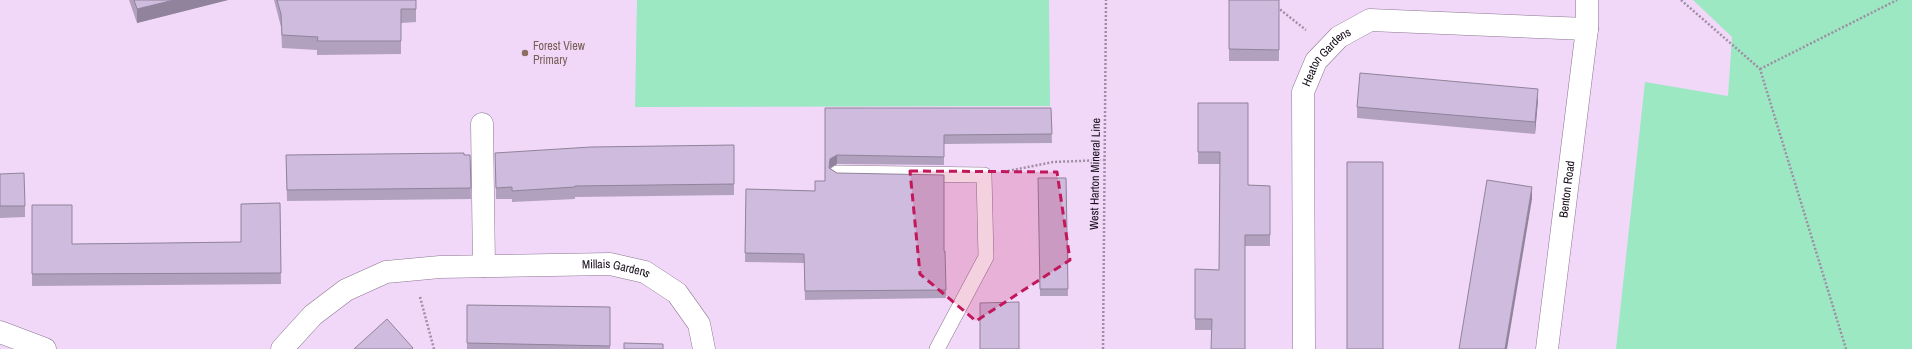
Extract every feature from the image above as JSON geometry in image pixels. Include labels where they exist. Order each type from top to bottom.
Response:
[{"type":"street","name":"Benton Road","points":[[1548,349],[1587,29],[1587,0]]},
{"type":"street","name":"Heaton Gardens","points":[[1304,349],[1303,92],[1316,61],[1338,37],[1370,20],[1587,29]]},
{"type":"street","points":[[482,124],[484,266]]},
{"type":"street","name":"Millais Gardens","points":[[282,349],[313,315],[346,290],[386,272],[440,267],[610,264],[645,272],[678,292],[699,324],[704,349]]},
{"type":"street","points":[[0,332],[45,349]]},
{"type":"lane","points":[[837,173],[984,175],[986,257],[937,349]]},
{"type":"path","name":"West Harton Mineral Line","points":[[1103,349],[1106,0]]},
{"type":"path","points":[[1681,0],[1760,69],[1846,349]]},
{"type":"path","points":[[1760,69],[1896,0]]},
{"type":"path","points":[[1274,5],[1328,48]]},
{"type":"path","points":[[984,175],[1054,162],[1105,160]]},
{"type":"path","points":[[413,269],[434,349]]},
{"type":"highlighted area","points":[[910,171],[1057,172],[1070,260],[976,321],[920,274]]},
{"type":"green space","points":[[637,0],[1049,0],[1050,106],[635,107]]},
{"type":"green space","points":[[1693,0],[1912,0],[1912,349],[1616,349],[1645,82],[1728,96],[1732,37]]},
{"type":"building","points":[[134,0],[174,0],[137,9]]},
{"type":"building","points":[[277,0],[416,0],[416,9],[401,9],[401,41],[317,41],[318,37],[282,35],[281,14]]},
{"type":"building","points":[[1229,0],[1279,0],[1279,50],[1229,49]]},
{"type":"building","points":[[1360,73],[1538,89],[1535,122],[1357,107]]},
{"type":"building","points":[[1198,103],[1248,103],[1248,185],[1270,186],[1270,235],[1245,235],[1245,349],[1211,349],[1212,319],[1195,319],[1195,269],[1219,270],[1220,152],[1198,152]]},
{"type":"building","points":[[825,108],[1051,108],[1052,134],[944,135],[944,157],[837,155],[830,159],[829,168],[837,173],[944,175],[944,251],[946,290],[805,291],[804,254],[745,253],[746,189],[815,191],[815,181],[825,181]]},
{"type":"building","points":[[734,145],[734,184],[575,186],[512,191],[512,187],[496,188],[495,153],[591,147]]},
{"type":"building","points":[[464,153],[464,155],[470,155],[471,188],[287,190],[286,155]]},
{"type":"building","points":[[1347,162],[1383,162],[1383,349],[1347,349]]},
{"type":"building","points":[[24,173],[25,206],[0,206],[0,174]]},
{"type":"building","points":[[1038,178],[1066,178],[1068,289],[1040,289]]},
{"type":"building","points":[[1487,180],[1532,187],[1505,349],[1459,349]]},
{"type":"building","points":[[280,203],[281,273],[32,274],[32,205],[72,205],[72,244],[241,242],[241,204]]},
{"type":"building","points":[[1019,302],[1019,349],[980,349],[980,303]]},
{"type":"building","points":[[467,305],[610,307],[610,346],[467,343]]},
{"type":"building","points":[[387,319],[413,348],[412,349],[354,349]]},
{"type":"building","points":[[624,343],[663,344],[663,349],[624,349]]},
{"type":"place","name":"Forest View Primary","points":[[525,53]]}]
